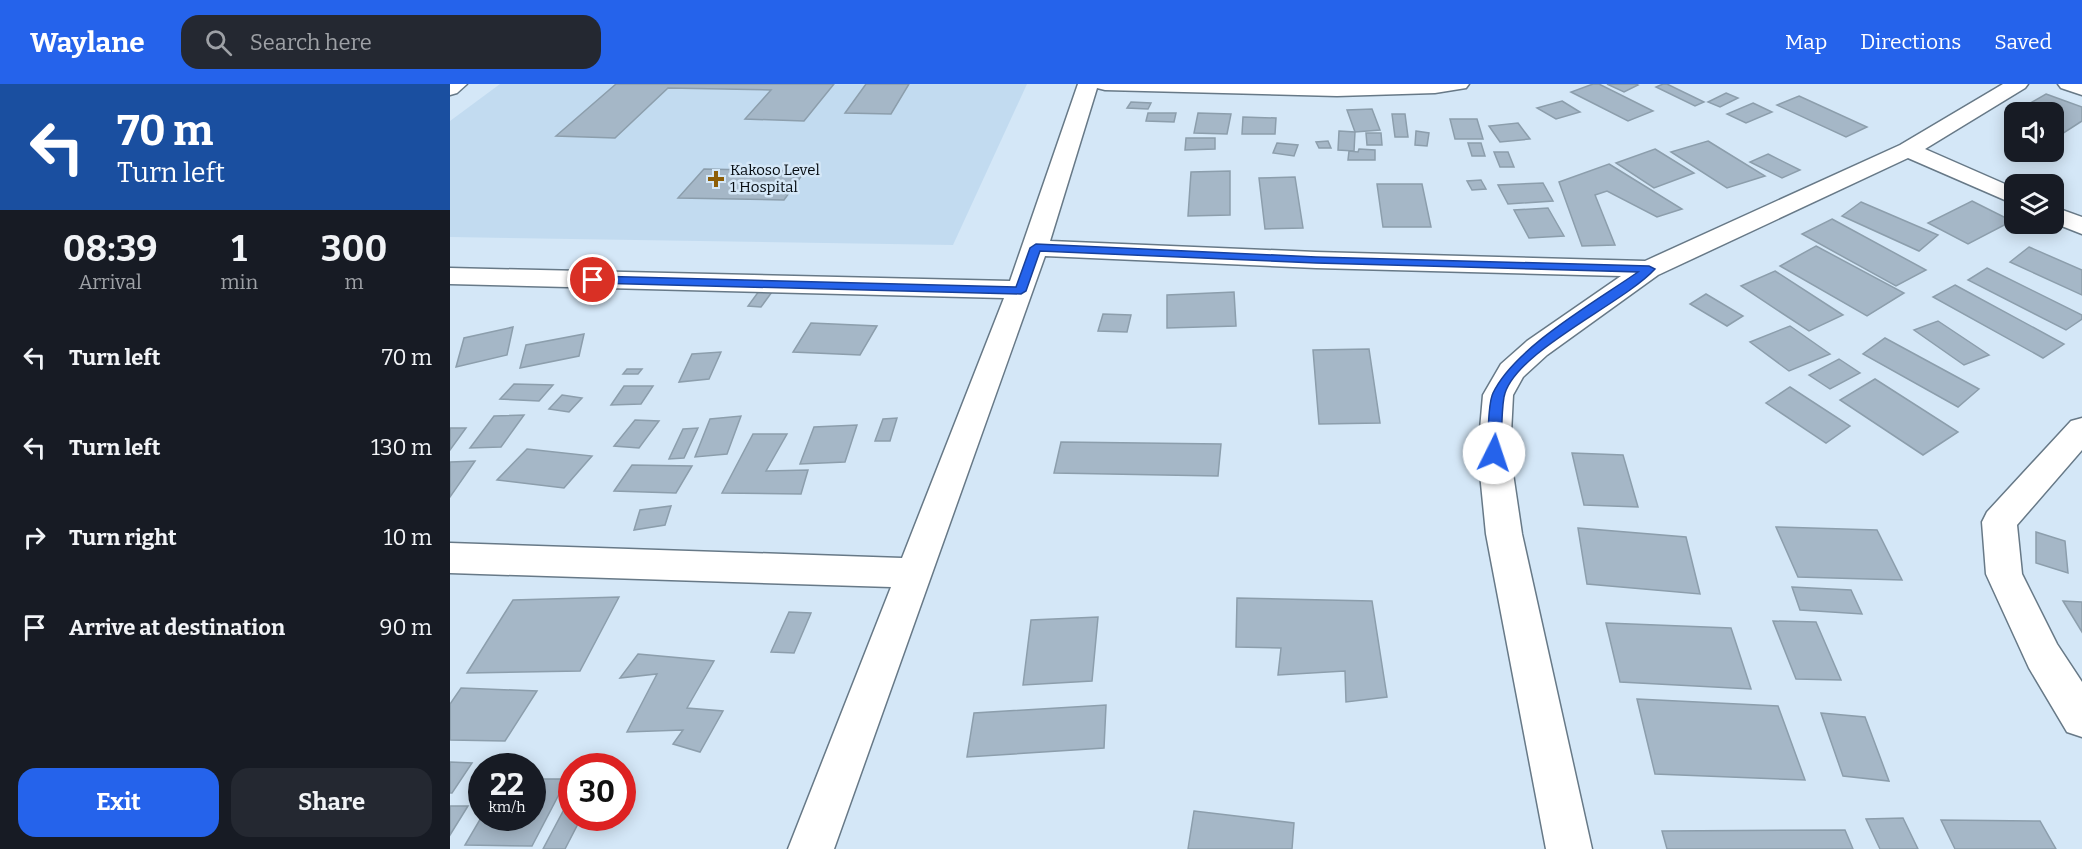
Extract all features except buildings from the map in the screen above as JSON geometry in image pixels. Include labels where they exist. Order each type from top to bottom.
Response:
[{"type":"street","points":[[450,89],[457,84]]},
{"type":"street","points":[[811,849],[1021,291],[1088,84]]},
{"type":"street","points":[[1105,84],[1337,90],[1435,87],[1459,84]]},
{"type":"street","points":[[1569,849],[1504,534],[1494,453],[1498,395],[1512,371],[1537,348],[1649,269],[1908,150],[2018,84]]},
{"type":"street","points":[[2068,84],[2082,89]]},
{"type":"street","points":[[1908,150],[2004,193]]},
{"type":"street","points":[[2064,218],[2082,226]]},
{"type":"street","points":[[1036,248],[1316,260],[1649,269]]},
{"type":"street","points":[[450,276],[1021,291]]},
{"type":"street","points":[[2082,429],[1999,522],[2004,574],[2043,656],[2082,718]]},
{"type":"street","points":[[450,558],[915,573]]},
{"type":"shaded area","name":"Kakoso Level 1 Hospital","points":[[500,84],[1027,84],[953,245],[450,237],[450,121]]},
{"type":"place","name":"Kakoso Level 1 Hospital","points":[[716,179]]},
{"type":"route","points":[[593,280],[1021,291],[1036,248],[1316,260],[1649,269],[1537,348],[1512,371],[1498,395],[1494,453]]}]
